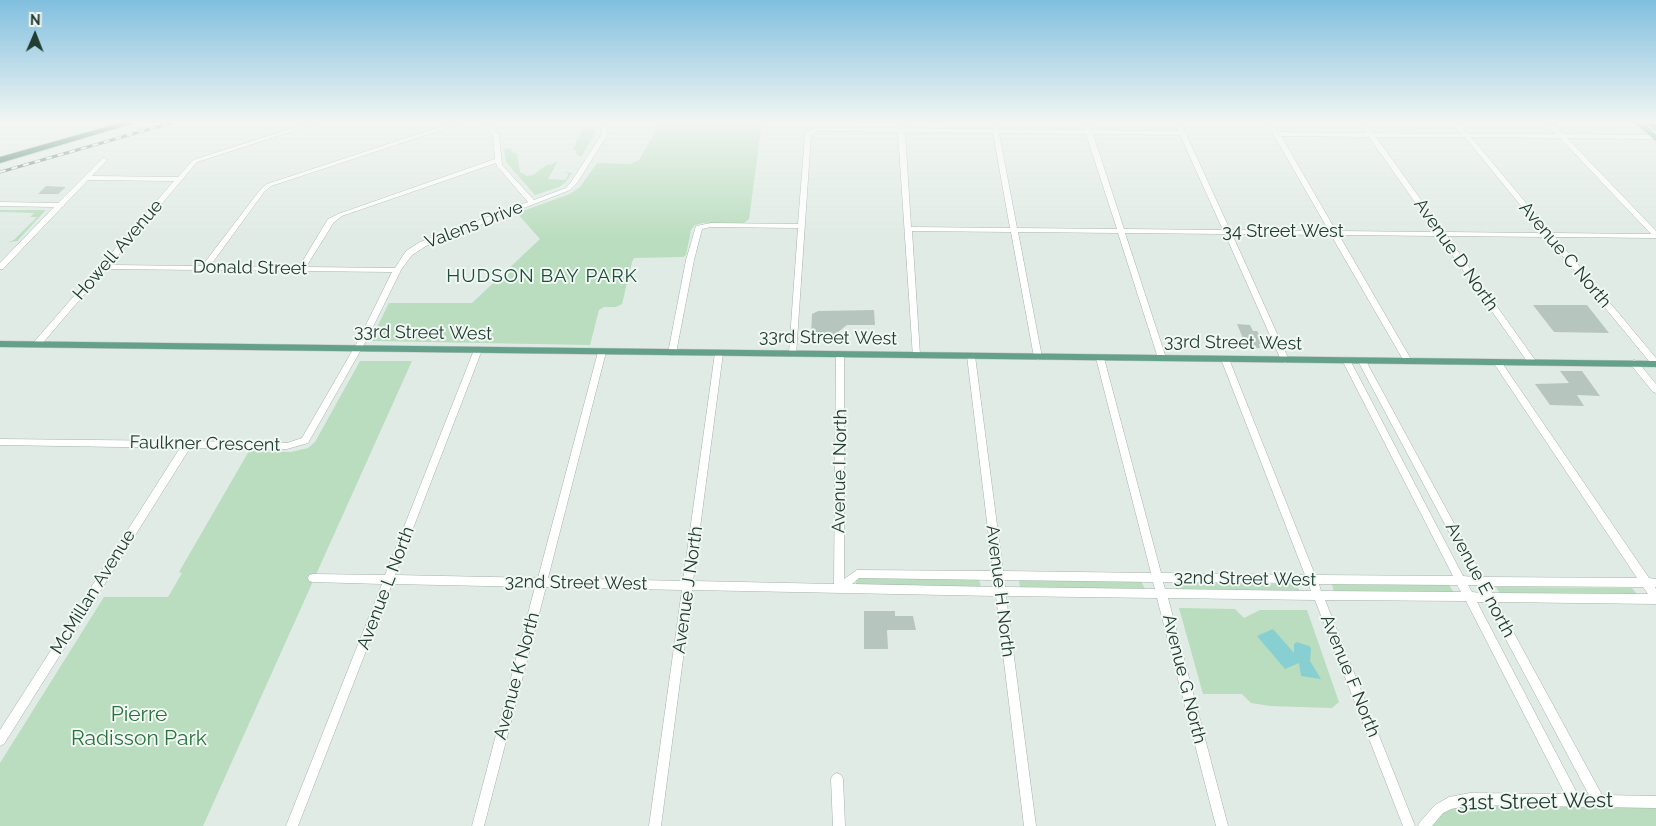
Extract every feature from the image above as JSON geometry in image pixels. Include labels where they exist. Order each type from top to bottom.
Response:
[{"type":"main road","name":"33rd Street West","points":[[0,344],[1656,364]]},
{"type":"street","points":[[0,267],[103,162]]},
{"type":"street","name":"Howell Avenue","points":[[37,344],[195,162]]},
{"type":"street","points":[[204,268],[269,185],[341,162]]},
{"type":"street","points":[[302,269],[330,221],[340,215],[494,162]]},
{"type":"street","points":[[498,162],[499,165],[532,202]]},
{"type":"street","name":"Valens Drive","points":[[357,349],[381,305],[396,270],[409,253],[423,244],[572,186],[588,162]]},
{"type":"street","points":[[793,353],[806,162]]},
{"type":"street","points":[[905,162],[916,355]]},
{"type":"street","points":[[1001,162],[1038,357]]},
{"type":"street","points":[[1098,162],[1162,358]]},
{"type":"street","points":[[1196,162],[1285,360]]},
{"type":"street","points":[[1293,162],[1408,361]]},
{"type":"street","name":"Avenue D North","points":[[1391,162],[1532,362]]},
{"type":"street","name":"Avenue C North","points":[[1488,162],[1656,364]]},
{"type":"street","points":[[1585,162],[1656,236]]},
{"type":"street","points":[[88,178],[179,179]]},
{"type":"street","points":[[0,204],[62,204]]},
{"type":"street","points":[[672,353],[698,228],[711,225],[802,226]]},
{"type":"street","name":"34 Street West","points":[[910,229],[1656,236]]},
{"type":"street","name":"Donald Street","points":[[104,267],[396,270]]},
{"type":"street","name":"Faulkner Crescent","points":[[0,442],[287,446],[305,441],[357,349]]},
{"type":"street","name":"Avenue L North","points":[[292,826],[478,350]]},
{"type":"street","name":"Avenue K North","points":[[478,826],[602,352]]},
{"type":"street","name":"Avenue J North","points":[[654,826],[719,353]]},
{"type":"street","name":"Avenue I North","points":[[839,588],[840,354]]},
{"type":"street","name":"Avenue H North","points":[[971,356],[1030,826]]},
{"type":"street","name":"Avenue G North","points":[[1100,358],[1222,826]]},
{"type":"street","name":"Avenue F North","points":[[1225,359],[1409,826]]},
{"type":"street","name":"Avenue E north","points":[[1346,360],[1574,800]]},
{"type":"street","name":"Avenue E north","points":[[1362,361],[1598,800]]},
{"type":"street","points":[[1497,362],[1651,583],[1656,598]]},
{"type":"street","points":[[1634,364],[1656,390]]},
{"type":"street","name":"McMillan Avenue","points":[[0,740],[188,444]]},
{"type":"street","name":"32nd Street West","points":[[839,588],[856,574],[1651,583]]},
{"type":"street","name":"32nd Street West","points":[[313,578],[1000,591],[1656,598]]},
{"type":"street","points":[[837,779],[839,826]]},
{"type":"street","name":"31st Street West","points":[[1424,826],[1439,808],[1470,799],[1656,802]]},
{"type":"green space","points":[[506,162],[518,162],[520,172],[527,176],[533,175],[548,164],[557,162],[548,179],[565,180],[569,174],[564,172],[572,173],[565,183],[559,187],[535,195]]},
{"type":"green space","points":[[636,162],[757,162],[749,219],[744,223],[703,223],[695,225],[691,230],[686,255],[683,257],[634,258],[622,304],[616,307],[604,307],[599,310],[590,345],[372,341],[372,337],[389,303],[472,303],[540,239],[517,213],[570,194],[580,187],[597,163],[630,164]]},
{"type":"green space","points":[[0,210],[45,211],[17,241],[8,242],[14,240],[37,217],[30,217],[34,213],[0,212]]},
{"type":"green space","name":"Pierre Radisson Park","points":[[360,361],[412,361],[203,826],[0,826],[0,763],[104,597],[168,597],[182,573],[179,572],[249,451],[291,452],[308,448],[315,442]]},
{"type":"green space","points":[[856,578],[979,579],[981,587],[856,585]]},
{"type":"green space","points":[[1019,580],[1141,581],[1145,589],[1020,588]]},
{"type":"green space","points":[[1174,582],[1296,584],[1300,591],[1176,589]]},
{"type":"green space","points":[[1332,584],[1449,585],[1455,594],[1334,592]]},
{"type":"green space","points":[[1496,587],[1632,588],[1639,597],[1500,594]]},
{"type":"green space","points":[[1179,608],[1235,609],[1244,618],[1260,610],[1307,610],[1339,702],[1332,708],[1270,706],[1251,703],[1242,694],[1203,694]]},
{"type":"green space","points":[[1656,802],[1656,826],[1424,826],[1449,803]]},
{"type":"water","points":[[1273,629],[1294,653],[1294,644],[1297,642],[1311,648],[1310,661],[1321,679],[1301,676],[1299,663],[1285,669],[1257,636]]},
{"type":"building","points":[[46,186],[66,187],[58,194],[38,194]]},
{"type":"building","points":[[1533,305],[1587,305],[1609,333],[1554,332]]},
{"type":"building","points":[[874,310],[875,325],[847,325],[833,336],[811,335],[812,314],[818,311]]},
{"type":"building","points":[[1237,324],[1250,325],[1253,331],[1257,331],[1264,344],[1259,344],[1260,348],[1247,348]]},
{"type":"building","points":[[1560,371],[1582,371],[1600,396],[1577,395],[1584,406],[1550,405],[1535,384],[1569,383]]},
{"type":"building","points":[[864,611],[895,611],[895,616],[913,616],[916,630],[887,630],[888,649],[864,649]]},
{"type":"railway","points":[[0,172],[36,162]]},
{"type":"district","name":"HUDSON BAY PARK","points":[[542,276]]}]
